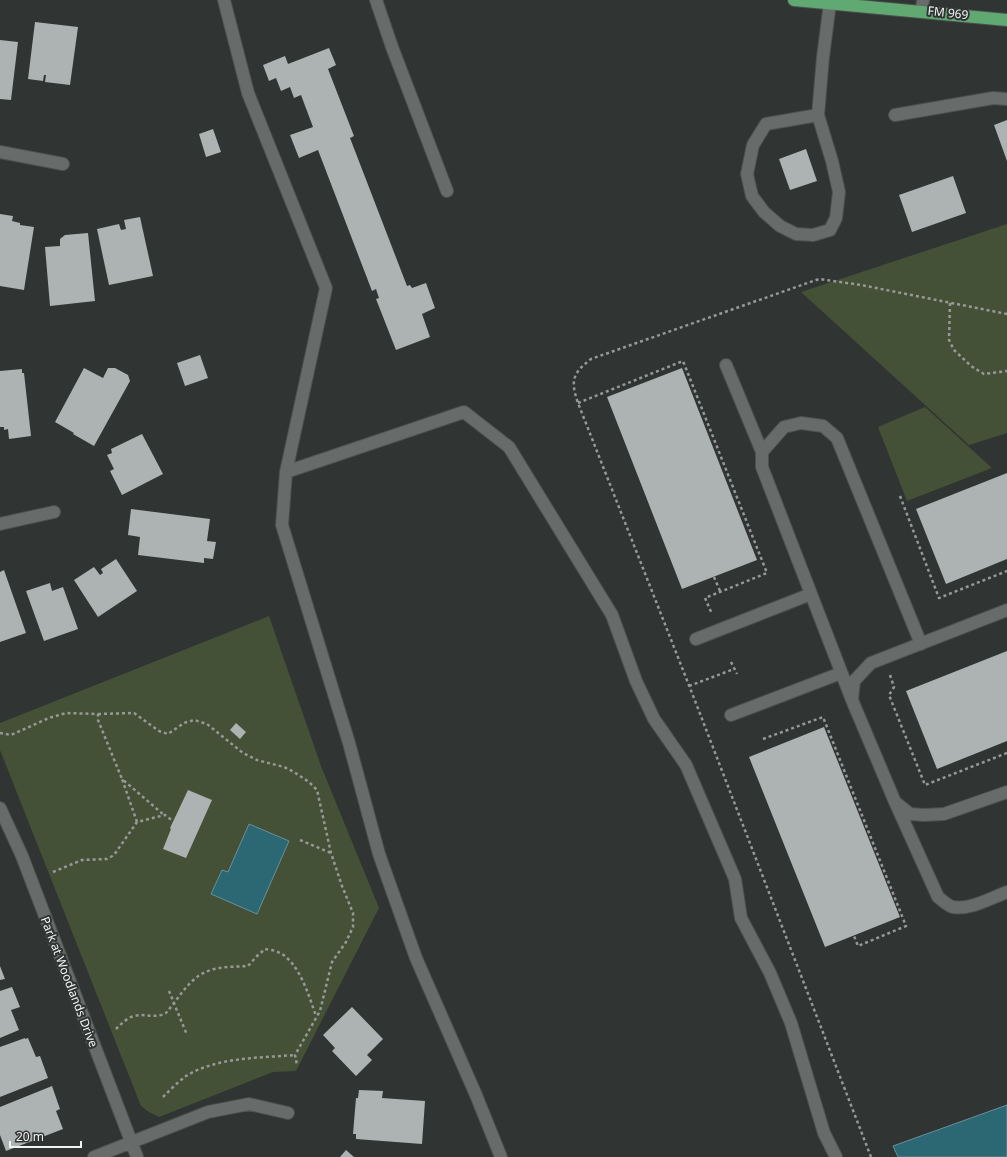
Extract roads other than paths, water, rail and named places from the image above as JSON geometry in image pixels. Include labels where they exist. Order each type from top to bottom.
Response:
[{"type":"main road","name":"FM 969","points":[[794,0],[830,3],[922,5],[1007,20]]},
{"type":"street","points":[[224,0],[248,93],[326,288],[286,472],[282,525],[349,743],[379,854],[416,958],[476,1094],[501,1157]]},
{"type":"street","points":[[376,0],[392,47],[447,191]]},
{"type":"street","points":[[818,115],[766,124],[753,145],[747,174],[752,196],[764,212],[780,226],[796,234],[813,235],[830,230],[836,218],[839,192],[832,161],[818,115],[823,57],[830,3]]},
{"type":"street","points":[[894,115],[993,98],[1007,99]]},
{"type":"street","points":[[0,152],[63,164]]},
{"type":"street","points":[[726,364],[762,452],[762,467],[852,700],[895,802],[938,897],[952,907],[969,907],[1007,892]]},
{"type":"street","points":[[286,472],[464,412],[509,447],[612,615],[636,681],[654,719],[686,765],[735,878],[741,918],[770,973],[791,1023],[824,1133],[836,1157]]},
{"type":"street","points":[[762,452],[784,427],[801,423],[823,426],[837,438],[920,644]]},
{"type":"street","points":[[0,524],[54,512]]},
{"type":"street","points":[[696,639],[811,594]]},
{"type":"street","points":[[852,700],[854,681],[871,663],[1007,610]]},
{"type":"street","points":[[731,715],[841,672]]},
{"type":"street","points":[[895,802],[910,814],[944,814],[1007,792]]},
{"type":"street","name":"Park at Woodlands Drive","points":[[0,808],[22,856],[137,1157]]},
{"type":"street","points":[[94,1157],[208,1112],[249,1104],[288,1113]]},
{"type":"water","points":[[249,824],[289,841],[257,914],[211,894],[222,870],[228,872]]},
{"type":"water","points":[[1007,1105],[1007,1157],[898,1157],[893,1146]]}]
